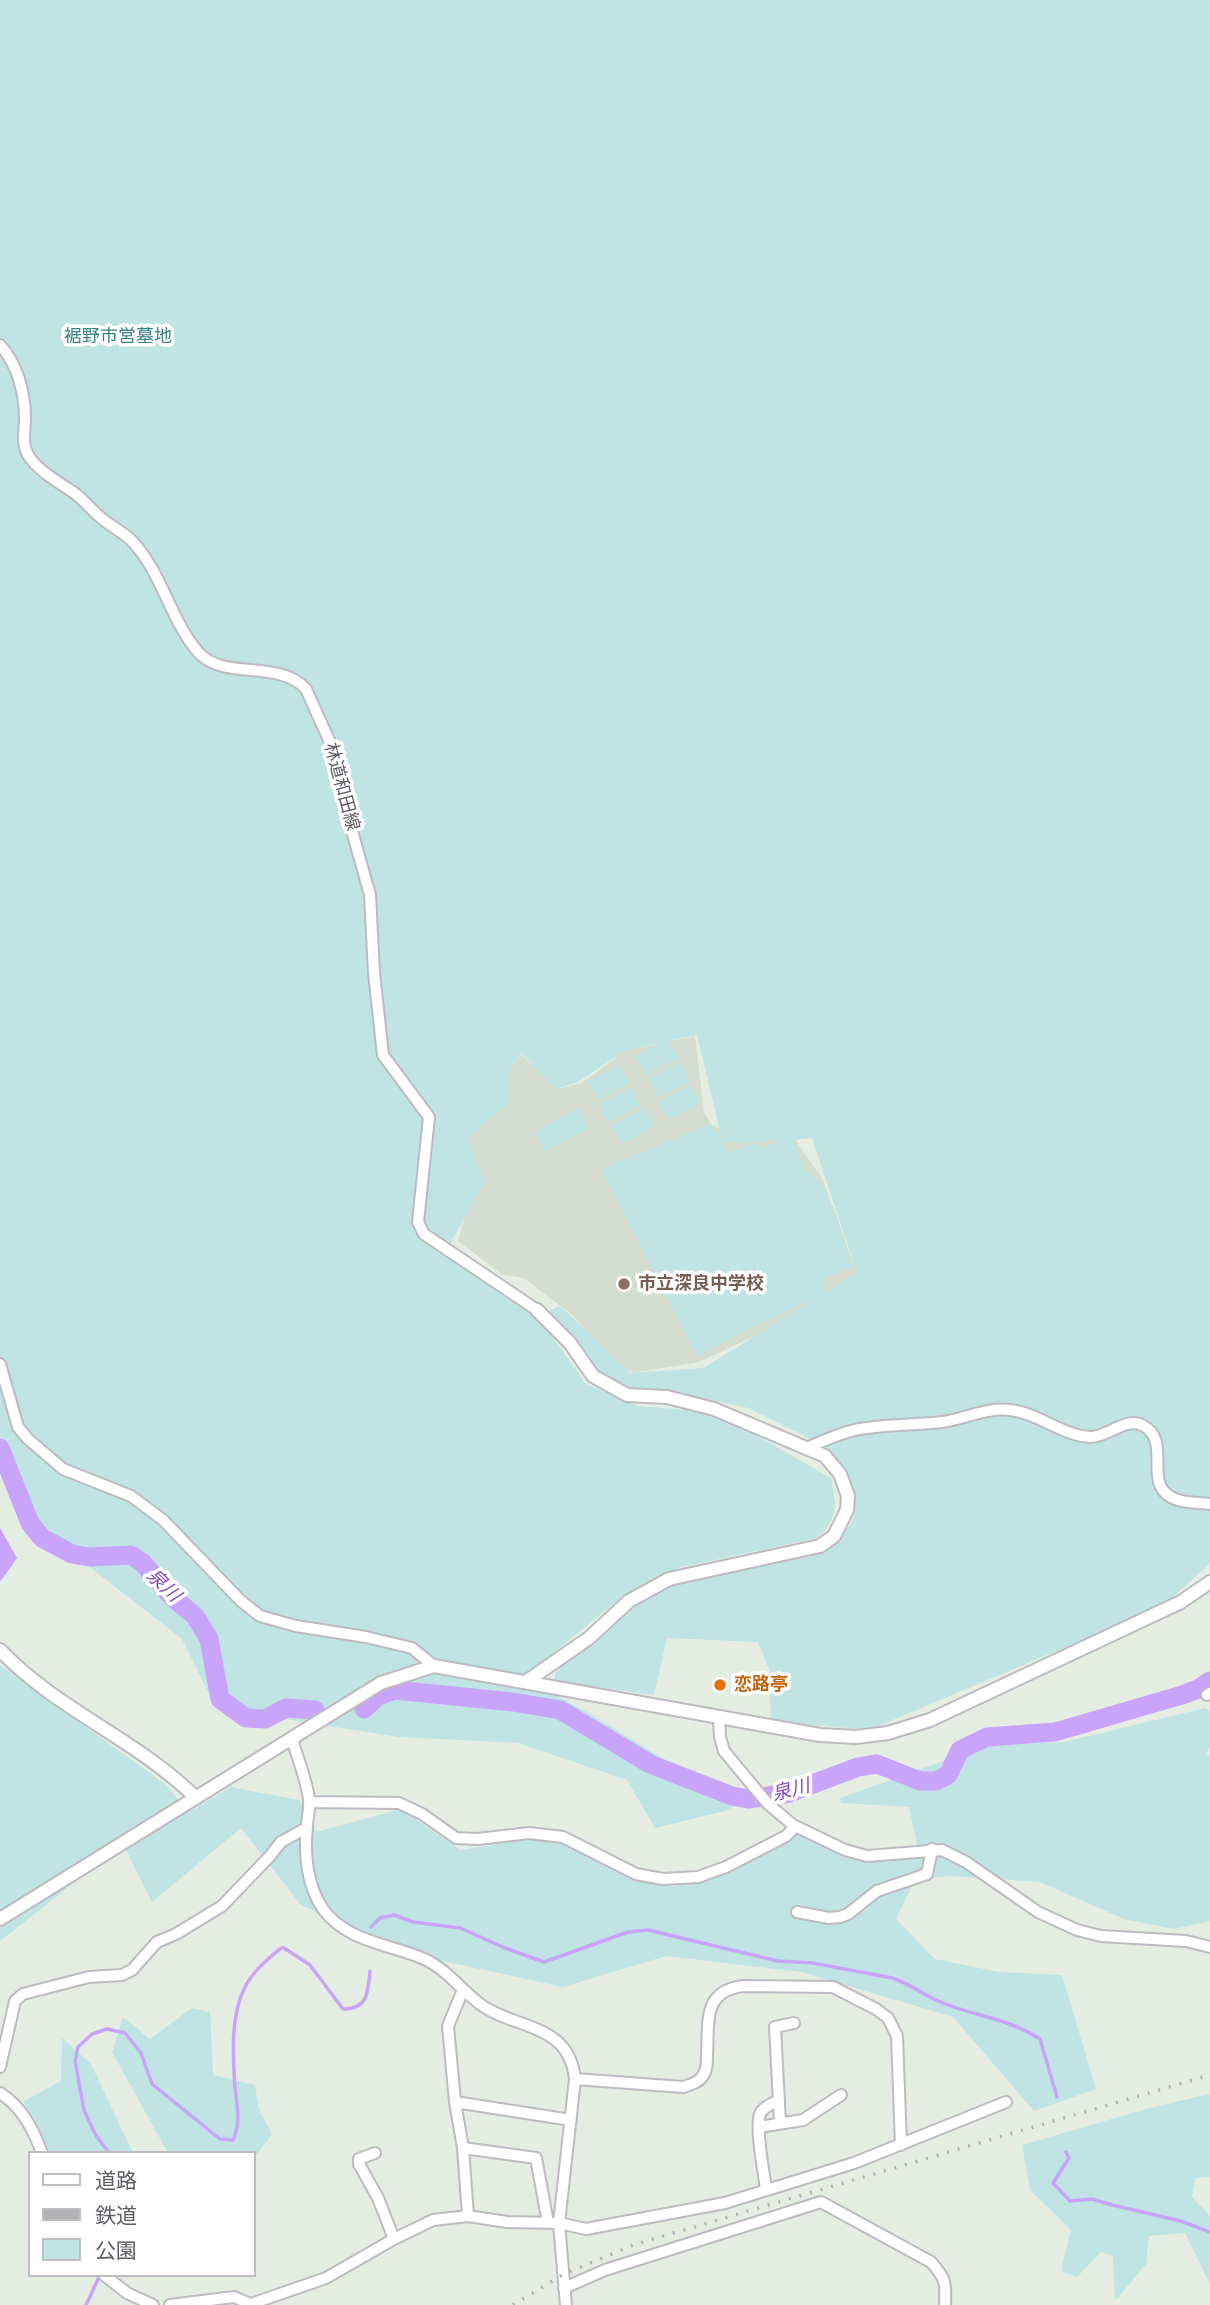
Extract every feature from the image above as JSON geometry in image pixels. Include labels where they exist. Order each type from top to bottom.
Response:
[{"type":"street","name":"林道和田線","points":[[0,345],[12,359],[24,397],[26,419],[23,443],[29,457],[141,551],[151,565],[178,622],[200,655],[226,666],[281,673],[299,681],[306,689],[333,749],[345,806],[370,895],[375,983],[383,1055],[429,1117],[418,1222],[424,1234],[537,1310]]},
{"type":"street","points":[[527,1681],[589,1637],[629,1601],[669,1579],[820,1546],[834,1536],[847,1510],[848,1496],[840,1474],[825,1456],[714,1409],[667,1397],[627,1395],[593,1376],[570,1343],[537,1310]]},
{"type":"street","points":[[0,1364],[18,1427],[28,1439],[63,1469],[131,1496],[163,1520],[241,1601],[260,1616],[296,1626],[337,1631],[412,1648],[434,1665],[719,1717],[820,1735],[856,1737],[900,1730],[973,1701],[1181,1602],[1210,1582]]},
{"type":"street","points":[[806,1448],[836,1435],[865,1428],[944,1422],[996,1410],[1010,1409],[1034,1415],[1069,1432],[1090,1437],[1101,1436],[1128,1424],[1139,1424],[1150,1431],[1156,1443],[1157,1478],[1161,1490],[1177,1500],[1210,1504]]},
{"type":"street","points":[[0,1650],[32,1679],[175,1777],[196,1798]]},
{"type":"street","points":[[0,1919],[381,1683],[434,1665]]},
{"type":"street","points":[[719,1717],[724,1751],[768,1804],[793,1825],[863,1856],[942,1850],[954,1855],[1038,1912],[1077,1930],[1101,1936],[1186,1941],[1210,1947]]},
{"type":"street","points":[[292,1738],[310,1802],[306,1828],[309,1876],[324,1910],[346,1931],[425,1959],[495,2012],[537,2027],[552,2036],[568,2056],[575,2079],[554,2223]]},
{"type":"street","points":[[310,1802],[399,1803],[422,1814],[456,1838],[478,1839],[528,1833],[563,1837],[636,1874],[663,1880],[698,1877],[726,1867],[786,1836],[793,1825]]},
{"type":"street","points":[[0,2067],[15,2001],[23,1994],[89,1977],[122,1975],[132,1970],[156,1942],[176,1934],[222,1906],[281,1842],[306,1828]]},
{"type":"street","points":[[797,1913],[829,1918],[848,1914],[877,1891],[927,1874],[932,1849]]},
{"type":"street","points":[[575,2079],[682,2087],[703,2077],[707,2066],[711,2005],[718,1993],[743,1986],[833,1987],[888,2018],[897,2036],[901,2145]]},
{"type":"street","points":[[463,1990],[448,2026],[454,2102],[463,2148],[468,2216]]},
{"type":"street","points":[[780,2123],[775,2027],[794,2023]]},
{"type":"street","points":[[0,2093],[10,2099],[32,2128],[41,2151]]},
{"type":"street","points":[[760,2127],[803,2120],[841,2095]]},
{"type":"street","points":[[766,2189],[760,2152],[760,2113],[779,2100]]},
{"type":"street","points":[[454,2102],[571,2120]]},
{"type":"street","points":[[170,2305],[234,2297],[248,2304],[326,2278],[433,2220],[468,2216],[508,2222],[554,2223],[586,2229],[725,2203],[854,2163],[1006,2102]]},
{"type":"street","points":[[463,2148],[536,2158],[554,2223],[566,2305]]},
{"type":"street","points":[[375,2153],[359,2159],[359,2164],[378,2198],[394,2239]]},
{"type":"street","points":[[564,2288],[617,2266],[821,2202],[931,2262],[946,2283],[945,2305]]},
{"type":"street","points":[[106,2277],[127,2294],[153,2305]]},
{"type":"shaded area","points":[[695,1036],[704,1112],[711,1124],[735,1138],[793,1137],[823,1180],[857,1273],[804,1313],[699,1362],[633,1373],[610,1357],[572,1315],[524,1278],[503,1275],[458,1241],[464,1219],[485,1182],[467,1138],[508,1104],[508,1073],[521,1054],[556,1089],[582,1083],[625,1051]]},
{"type":"shaded area","points":[[0,1528],[17,1558],[0,1582]]},
{"type":"green space","name":"裾野市営墓地","points":[[0,0],[1210,0],[1210,1563],[1172,1598],[1092,1636],[869,1730],[771,1721],[769,1669],[758,1642],[667,1638],[654,1695],[555,1681],[555,1674],[562,1664],[642,1601],[675,1583],[722,1571],[804,1558],[834,1546],[854,1519],[854,1487],[815,1441],[748,1408],[660,1389],[634,1390],[600,1374],[549,1310],[560,1306],[631,1373],[703,1368],[817,1298],[754,1326],[700,1355],[693,1348],[601,1169],[711,1124],[722,1140],[697,1035],[669,1041],[678,1058],[646,1075],[636,1057],[660,1043],[625,1051],[578,1082],[556,1089],[521,1053],[508,1073],[508,1104],[468,1138],[485,1182],[447,1249],[533,1310],[586,1384],[638,1406],[688,1410],[736,1424],[831,1478],[834,1511],[829,1524],[817,1538],[678,1568],[624,1595],[534,1669],[545,1690],[587,1712],[665,1760],[733,1787],[750,1799],[725,1811],[655,1828],[627,1780],[518,1743],[398,1737],[216,1708],[182,1639],[40,1528],[0,1436]],"holes":[[[812,1138],[857,1273],[823,1294],[825,1277],[852,1268],[837,1217],[821,1184],[804,1169],[794,1140]],[[783,1140],[762,1148],[756,1143],[729,1152],[723,1143]]]},
{"type":"green space","points":[[680,1062],[690,1081],[658,1097],[648,1079]]},
{"type":"green space","points":[[620,1065],[629,1083],[598,1100],[588,1081]]},
{"type":"green space","points":[[690,1085],[700,1103],[668,1120],[659,1102]]},
{"type":"green space","points":[[631,1087],[640,1105],[609,1122],[599,1104]]},
{"type":"green space","points":[[578,1108],[589,1128],[545,1152],[535,1132]]},
{"type":"green space","points":[[644,1108],[654,1127],[622,1144],[612,1125]]},
{"type":"green space","points":[[0,1665],[165,1784],[189,1812],[231,1787],[299,1800],[316,1832],[401,1809],[460,1850],[530,1839],[566,1844],[674,1887],[792,1830],[867,1856],[918,1850],[909,1807],[841,1803],[840,1798],[988,1745],[1064,1742],[1205,1708],[1210,1711],[1210,1747],[1206,1754],[1210,1756],[1210,1921],[1174,1929],[1124,1919],[1040,1882],[950,1876],[915,1880],[896,1919],[935,1959],[999,1972],[1062,1975],[1096,2089],[1034,2111],[953,2017],[801,1972],[666,1956],[563,1987],[415,1955],[301,1905],[241,1828],[152,1902],[123,1844],[0,1941]]},
{"type":"green space","points":[[192,2008],[210,2012],[213,2075],[255,2085],[259,2110],[272,2134],[256,2155],[256,2151],[167,2151],[112,2052],[123,2017],[150,2039]]},
{"type":"green space","points":[[62,2038],[91,2064],[132,2151],[40,2151],[24,2101],[61,2081]]},
{"type":"green space","points":[[1210,2094],[1210,2177],[1195,2178],[1192,2197],[1210,2216],[1210,2284],[1185,2233],[1149,2236],[1146,2264],[1115,2301],[1113,2256],[1101,2252],[1077,2277],[1061,2271],[1071,2230],[1030,2190],[1022,2145],[1153,2107]]},
{"type":"waterway","name":"泉川","points":[[0,1448],[30,1523],[42,1538],[72,1554],[89,1557],[131,1555],[143,1563],[171,1596],[195,1616],[209,1639],[220,1699],[246,1718],[265,1719],[286,1708],[315,1710]]},
{"type":"waterway","name":"泉川","points":[[364,1709],[378,1696],[395,1690],[513,1702],[560,1710],[650,1764],[732,1796],[748,1799],[789,1793],[858,1767],[877,1764],[920,1781],[936,1781],[948,1775],[960,1750],[987,1737],[1055,1732],[1182,1695],[1210,1681]]},
{"type":"waterway","points":[[371,1927],[380,1918],[394,1915],[413,1922],[460,1928],[544,1962],[628,1932],[648,1930],[778,1961],[813,1963],[892,1978],[950,2006],[1001,2021],[1040,2039],[1057,2097]]},
{"type":"waterway","points":[[108,2151],[95,2134],[84,2110],[75,2061],[78,2047],[92,2034],[107,2029],[125,2033],[141,2053],[152,2084],[220,2139],[233,2140],[238,2121],[234,2063],[235,2024],[240,1998],[252,1976],[271,1956],[284,1948],[310,1965],[343,2009],[362,2003],[367,1992],[370,1971]]},
{"type":"waterway","points":[[1066,2152],[1069,2158],[1053,2183],[1070,2201],[1092,2199],[1181,2221],[1210,2232]]},
{"type":"waterway","points":[[86,2305],[99,2277]]},
{"type":"railway","points":[[513,2305],[562,2275],[633,2245],[1210,2075]]},
{"type":"place","name":"市立深良中学校","points":[[624,1284]]},
{"type":"place","name":"恋路亭","points":[[720,1685]]}]
